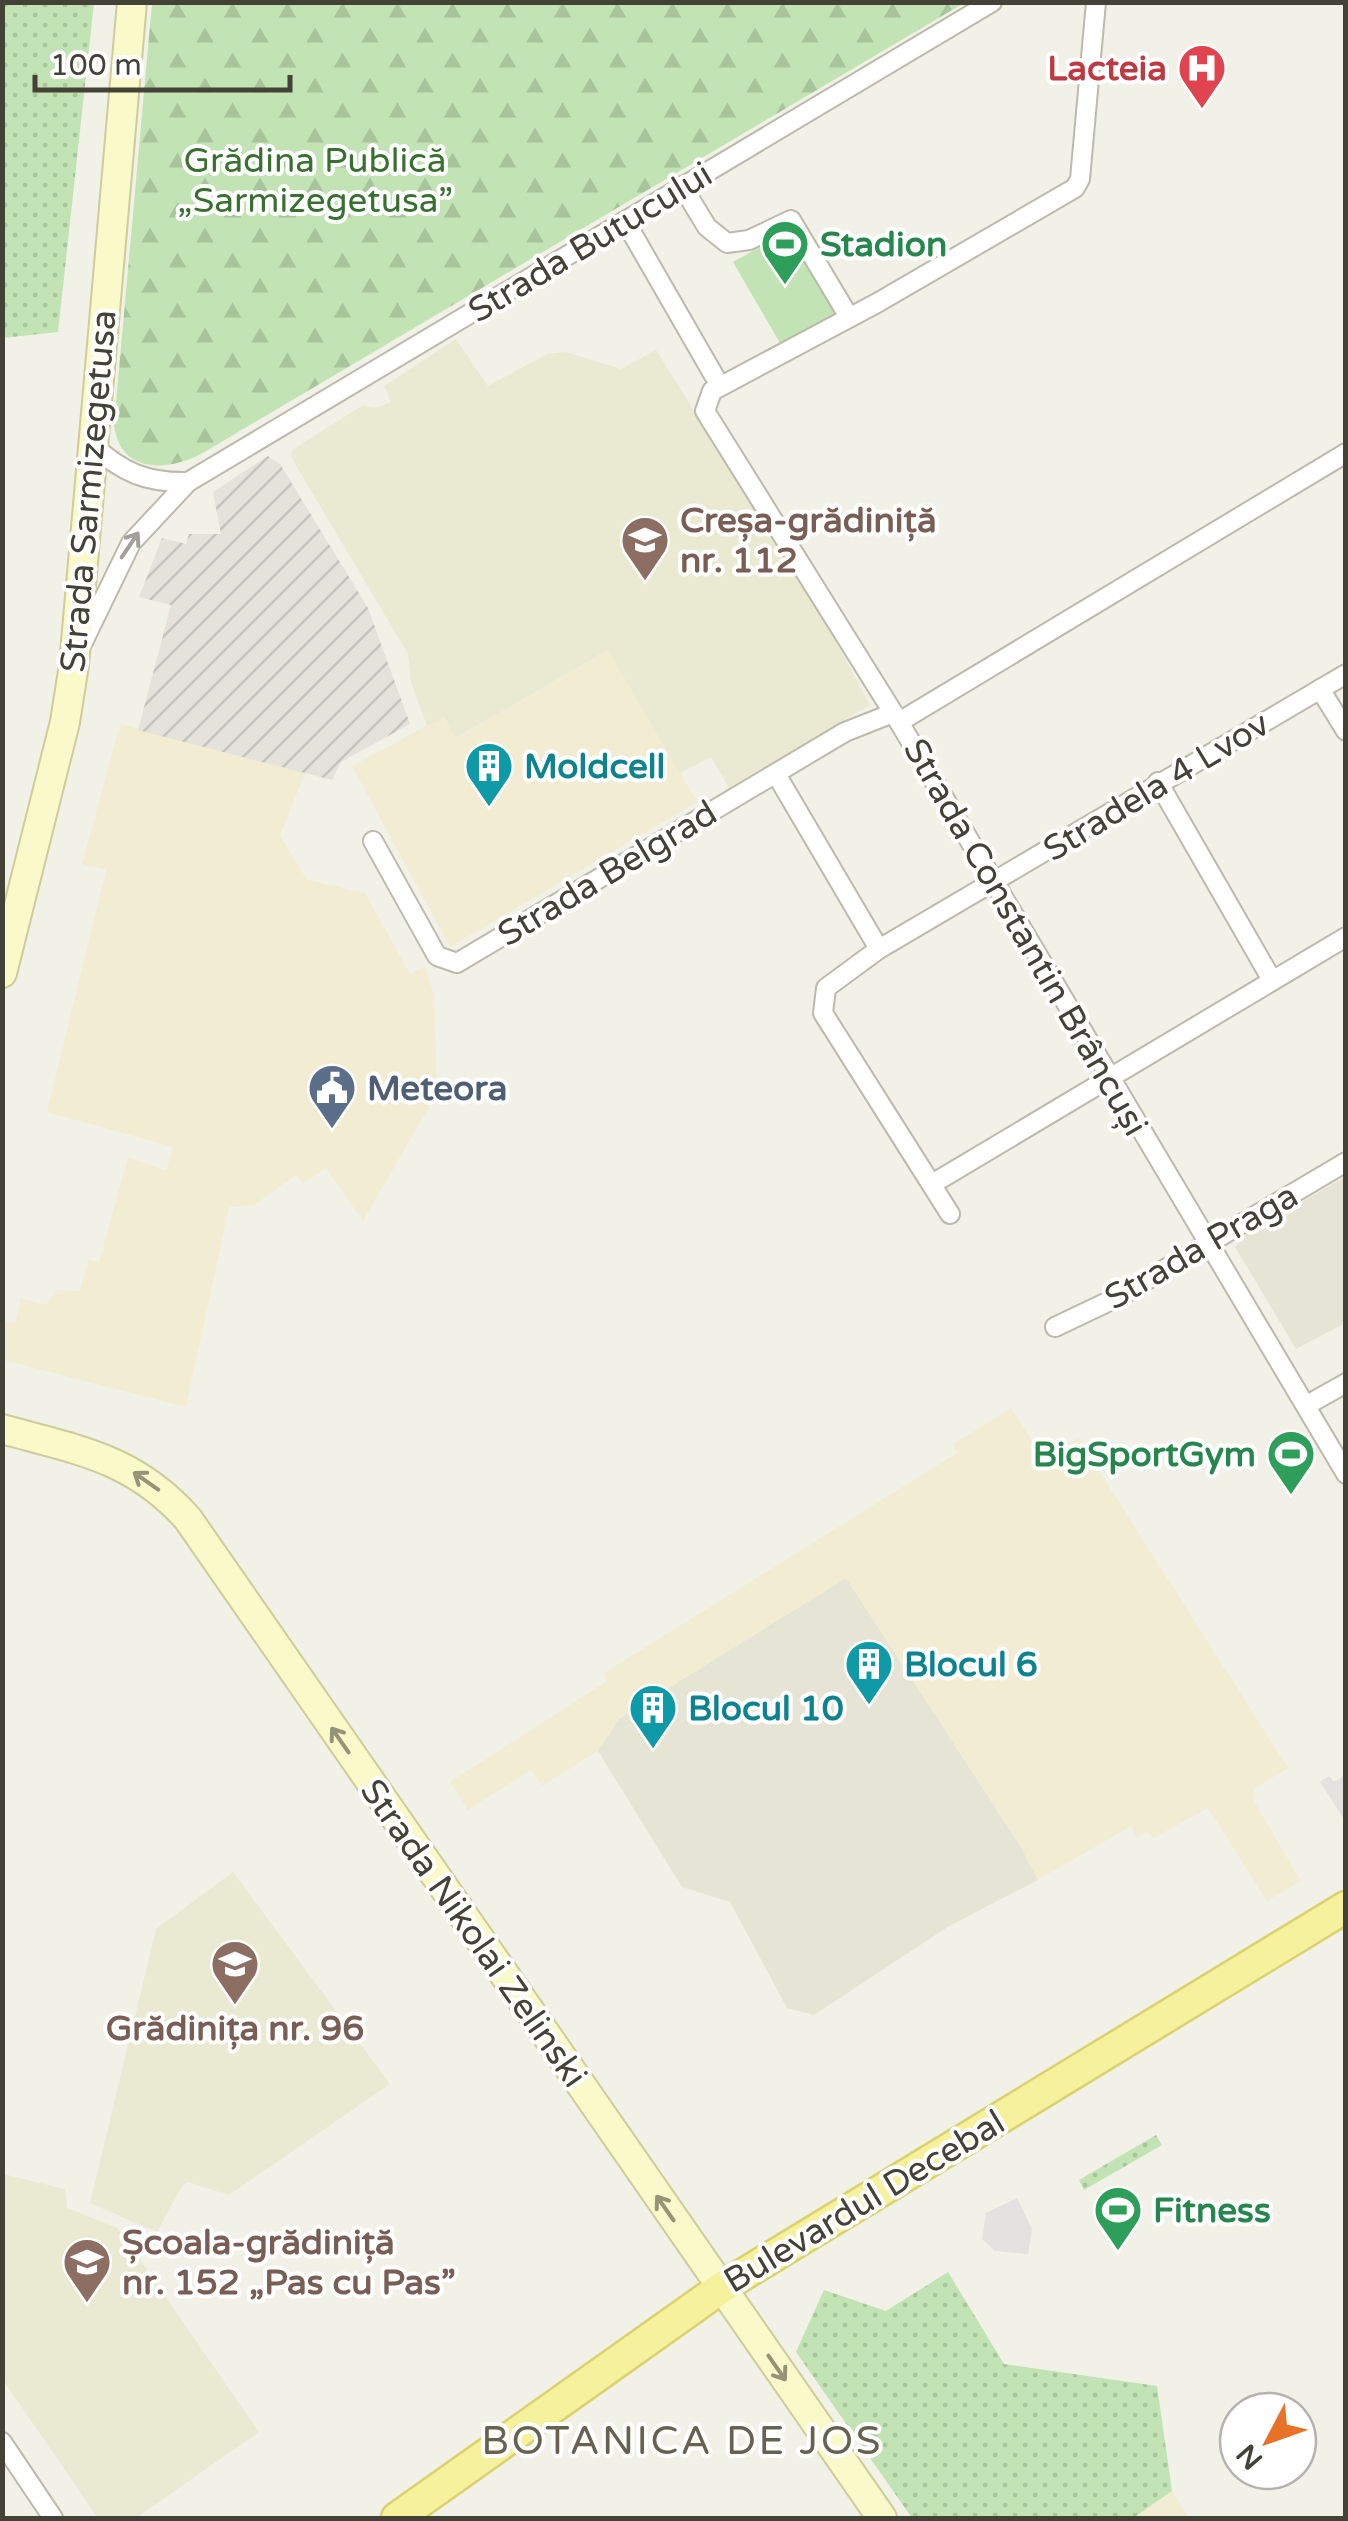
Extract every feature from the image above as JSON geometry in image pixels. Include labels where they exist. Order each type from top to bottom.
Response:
[{"type":"main road","name":"Bulevardul Decebal","points":[[396,2518],[721,2288],[1346,1907]]},
{"type":"street","name":"Strada Sarmizegetusa","points":[[2,973],[65,722],[74,665],[132,2]]},
{"type":"street","name":"Strada Butucului","points":[[74,665],[131,543],[188,482],[992,2]]},
{"type":"street","points":[[625,220],[720,386],[1075,188],[1080,179],[1096,2]]},
{"type":"street","points":[[682,186],[707,226],[727,243],[749,240],[792,220],[849,317]]},
{"type":"street","name":"Strada Constantin Brâncuși","points":[[720,386],[705,402],[708,419],[896,718],[1346,1474]]},
{"type":"street","points":[[93,445],[112,464],[136,477],[162,483],[188,482]]},
{"type":"street","name":"Strada Belgrad","points":[[373,841],[437,956],[452,964],[846,732],[896,718],[1346,453]]},
{"type":"street","name":"Stradela 4 Lvov","points":[[932,1184],[823,1013],[822,1000],[837,977],[1158,782],[1346,674]]},
{"type":"street","points":[[1320,688],[1346,730]]},
{"type":"street","points":[[776,774],[879,949]]},
{"type":"street","points":[[1158,782],[1272,980]]},
{"type":"street","points":[[950,1214],[932,1184],[1346,937]]},
{"type":"street","name":"Strada Praga","points":[[1055,1327],[1118,1297],[1346,1162]]},
{"type":"street","points":[[1306,1405],[1346,1383]]},
{"type":"street","name":"Strada Nikolai Zelinski","points":[[2,1429],[109,1458],[150,1482],[188,1519],[882,2518]]},
{"type":"street","points":[[2,2442],[54,2518]]},
{"type":"shaded area","name":"Creșa-grădiniță nr. 112","points":[[456,339],[488,386],[547,354],[566,352],[621,369],[656,350],[817,607],[870,705],[729,788],[711,757],[680,773],[608,650],[456,738],[444,717],[427,726],[411,682],[408,654],[291,457],[292,450],[363,405],[375,408],[391,402],[384,386]]},
{"type":"shaded area","points":[[268,456],[280,464],[368,608],[410,724],[341,762],[332,780],[138,730],[171,605],[139,597],[162,538],[186,544],[189,534],[221,534],[213,492]]},
{"type":"shaded area","name":"Moldcell","points":[[609,650],[697,802],[450,947],[352,766],[443,717],[457,738]]},
{"type":"shaded area","points":[[120,724],[305,773],[280,835],[307,880],[365,893],[410,974],[425,966],[434,996],[437,1093],[363,1221],[326,1168],[303,1184],[296,1175],[253,1206],[229,1207],[186,1407],[3,1360],[2,1320],[15,1323],[21,1298],[46,1305],[56,1290],[80,1291],[88,1260],[99,1262],[128,1157],[166,1171],[173,1147],[47,1112],[106,870],[82,864]]},
{"type":"shaded area","points":[[1345,1177],[1345,1323],[1296,1349],[1235,1247],[1246,1234]]},
{"type":"shaded area","points":[[1011,1408],[1044,1459],[1078,1438],[1288,1768],[1254,1789],[1255,1803],[1301,1881],[1267,1901],[1208,1808],[1154,1838],[1146,1832],[1137,1838],[1131,1826],[1038,1880],[1021,1847],[846,1578],[620,1718],[598,1751],[542,1786],[531,1770],[468,1810],[450,1782],[607,1681],[604,1673],[957,1453],[953,1444]]},
{"type":"shaded area","points":[[846,1578],[1021,1847],[1038,1880],[949,1926],[814,2015],[787,2008],[730,1902],[682,1887],[598,1751],[620,1718]]},
{"type":"shaded area","points":[[1345,1775],[1345,1821],[1320,1782],[1329,1776],[1334,1782]]},
{"type":"shaded area","name":"Grădinița nr. 96","points":[[233,1872],[390,2084],[229,2195],[188,2182],[157,2232],[90,2203],[156,1929]]},
{"type":"shaded area","name":"Școala-grădiniță nr. 152 „Pas cu Pas”","points":[[3,2174],[65,2189],[67,2208],[118,2228],[259,2432],[136,2518],[98,2518],[3,2380]]},
{"type":"shaded area","points":[[1017,2198],[1032,2229],[1028,2254],[995,2251],[982,2239],[986,2213]]},
{"type":"shaded area","points":[[1172,2491],[1189,2518],[1133,2518]]},
{"type":"green space","name":"Grădina Publică „Sarmizegetusa”","points":[[152,2],[964,3],[201,454],[160,465],[135,460],[125,452],[114,425]]},
{"type":"green space","points":[[2,3],[94,3],[58,332],[3,338]]},
{"type":"green space","name":"Stadion","points":[[790,230],[838,312],[780,343],[733,262]]},
{"type":"green space","points":[[1156,2135],[1162,2145],[1084,2190],[1079,2180]]},
{"type":"green space","points":[[948,2272],[1004,2364],[1157,2386],[1172,2491],[1133,2518],[912,2518],[796,2352],[824,2290],[886,2311]]},
{"type":"place","name":"Lacteia","points":[[1202,110]]},
{"type":"place","name":"Stadion","points":[[785,286]]},
{"type":"place","name":"Creșa-grădiniță nr. 112","points":[[645,582]]},
{"type":"place","name":"Moldcell","points":[[489,808]]},
{"type":"place","name":"Meteora","points":[[332,1130]]},
{"type":"place","name":"BigSportGym","points":[[1291,1496]]},
{"type":"place","name":"Blocul 6","points":[[869,1706]]},
{"type":"place","name":"Blocul 10","points":[[653,1750]]},
{"type":"place","name":"Grădinița nr. 96","points":[[235,2006]]},
{"type":"place","name":"Fitness","points":[[1118,2252]]},
{"type":"place","name":"Școala-grădiniță nr. 152 „Pas cu Pas”","points":[[87,2304]]},
{"type":"district","name":"BOTANICA DE JOS","points":[[682,2440]]}]
